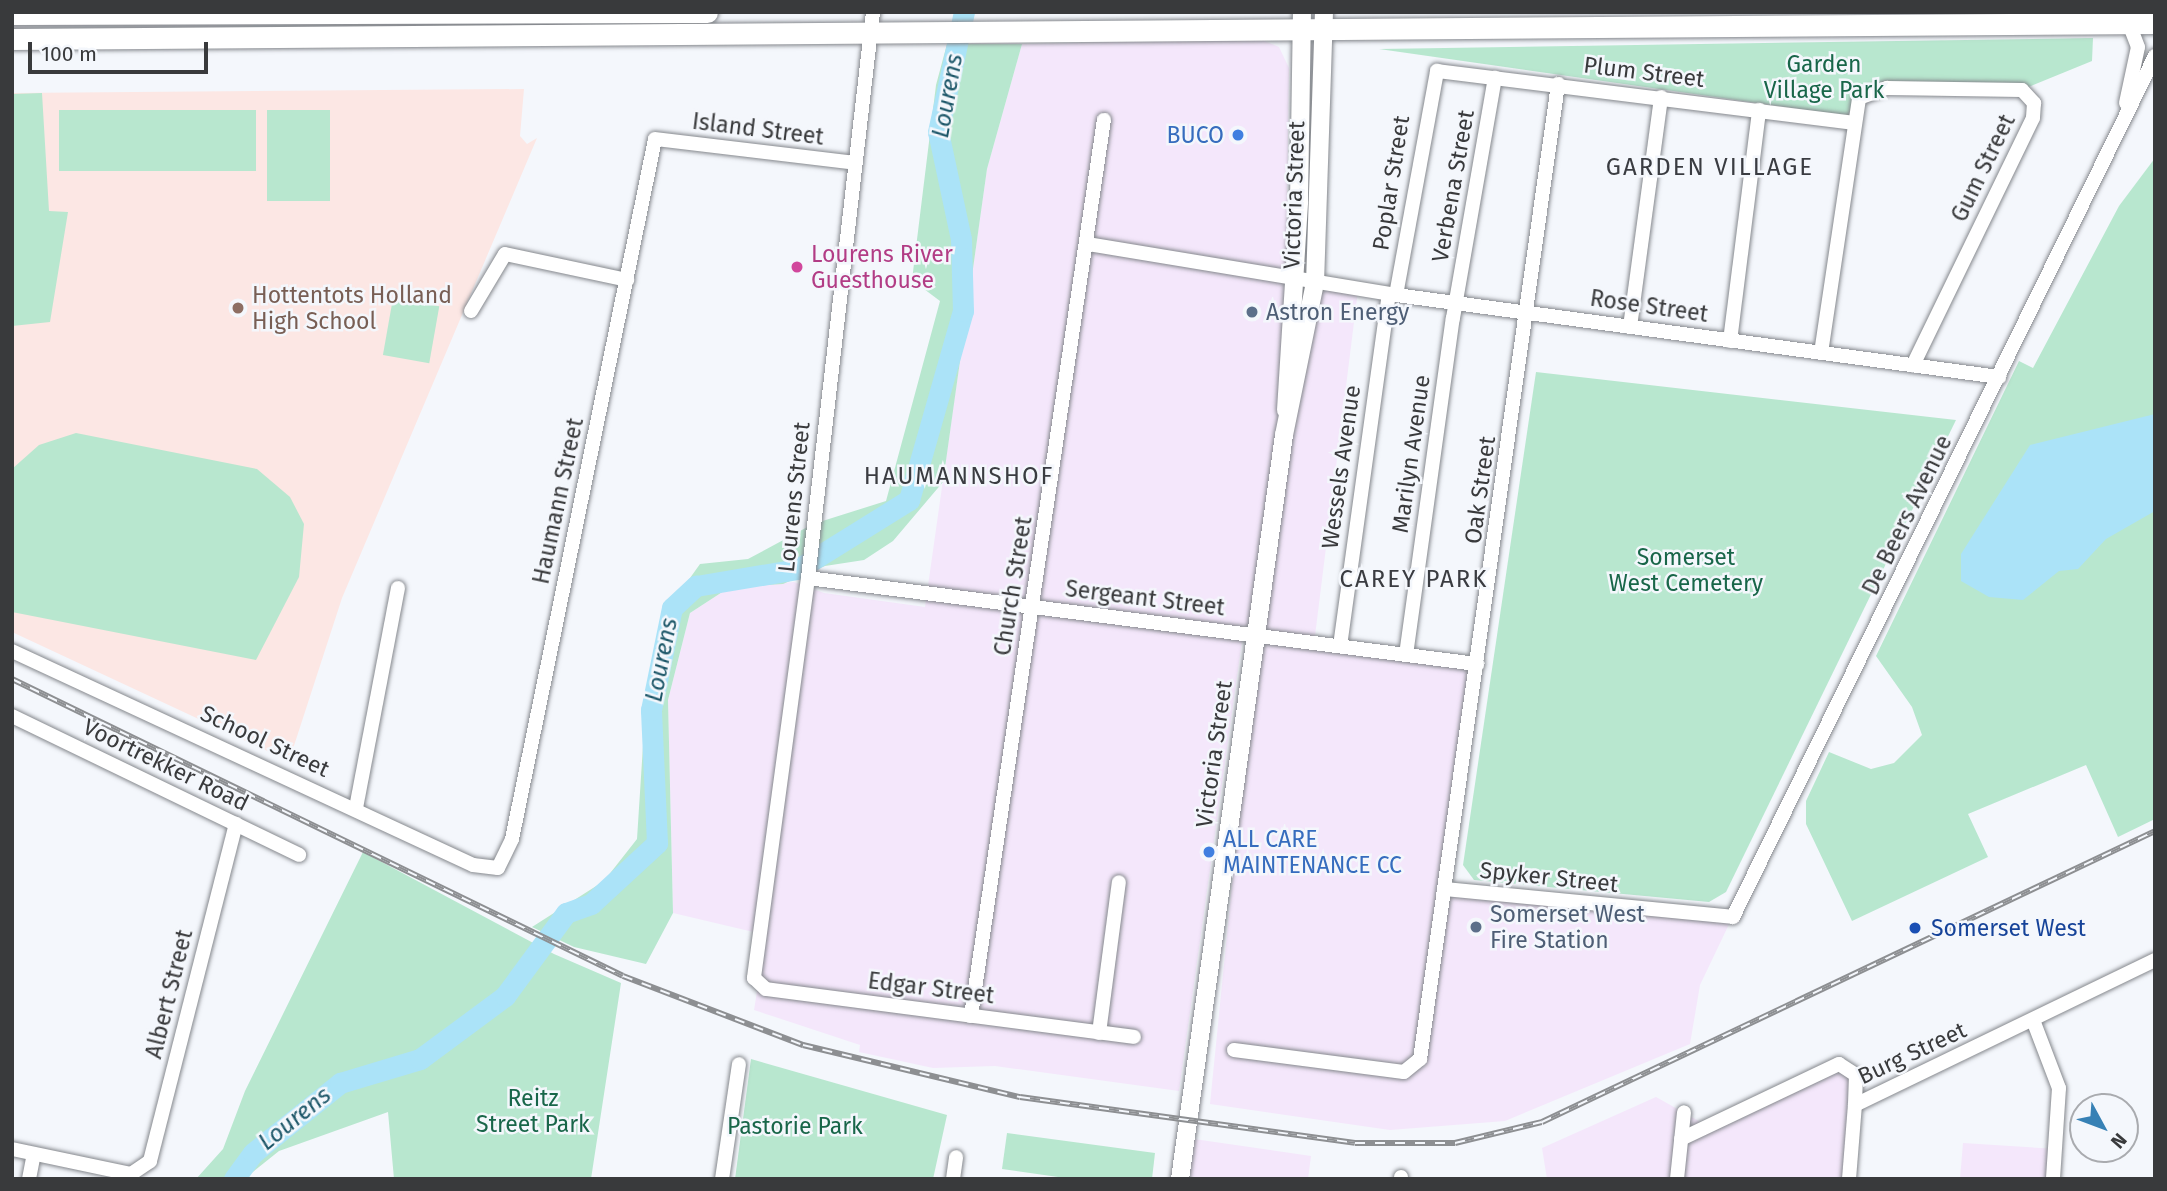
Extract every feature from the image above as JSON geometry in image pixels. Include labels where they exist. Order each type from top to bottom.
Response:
[{"type":"highway","points":[[12,14],[707,12]]},
{"type":"highway","points":[[12,38],[951,34],[1313,21],[2155,23]]},
{"type":"main road","name":"Victoria Street","points":[[1287,419],[1294,278],[1313,21]]},
{"type":"main road","name":"Victoria Street","points":[[1180,1179],[1287,419],[1315,282],[1313,21]]},
{"type":"street","name":"Lourens Street","points":[[758,985],[753,974],[809,573],[873,12]]},
{"type":"street","name":"De Beers Avenue","points":[[2119,132],[2138,47],[2129,23]]},
{"type":"street","name":"De Beers Avenue","points":[[1734,917],[2155,56]]},
{"type":"street","name":"Plum Street","points":[[1431,78],[1445,71],[1854,123]]},
{"type":"street","name":"Poplar Street","points":[[1392,295],[1431,78]]},
{"type":"street","name":"Verbena Street","points":[[1456,302],[1495,78]]},
{"type":"street","name":"Oak Street","points":[[1234,1049],[1404,1072],[1415,1066],[1444,889],[1529,312],[1558,84]]},
{"type":"street","name":"Gum Street","points":[[1821,353],[1859,98],[1872,89],[2022,90],[2034,103],[2033,118],[1913,365]]},
{"type":"street","points":[[1630,327],[1661,97]]},
{"type":"street","points":[[1730,341],[1759,110]]},
{"type":"street","name":"Church Street","points":[[971,1016],[1088,244],[1104,120]]},
{"type":"street","name":"Island Street","points":[[655,139],[855,163]]},
{"type":"street","name":"Haumann Street","points":[[498,868],[512,839],[655,139]]},
{"type":"street","name":"Rose Street","points":[[1088,244],[1392,295],[1998,377]]},
{"type":"street","points":[[471,311],[505,254],[627,280]]},
{"type":"street","name":"Wessels Avenue","points":[[1340,646],[1392,295]]},
{"type":"street","name":"Marilyn Avenue","points":[[1406,654],[1456,302]]},
{"type":"street","name":"Sergeant Street","points":[[809,573],[1033,608],[1477,664]]},
{"type":"street","points":[[356,808],[398,588]]},
{"type":"street","name":"School Street","points":[[12,651],[356,808],[485,871],[498,868]]},
{"type":"street","name":"Voortrekker Road","points":[[12,716],[299,855]]},
{"type":"street","name":"Albert Street","points":[[34,1154],[140,1171],[153,1152],[236,824]]},
{"type":"street","points":[[1099,1033],[1119,882]]},
{"type":"street","name":"Spyker Street","points":[[1444,889],[1734,917]]},
{"type":"street","name":"Burg Street","points":[[1681,1139],[1839,1063],[1856,1075],[1854,1105],[2155,960]]},
{"type":"street","name":"Edgar Street","points":[[758,985],[1134,1037]]},
{"type":"street","points":[[2033,1020],[2059,1088],[2053,1179]]},
{"type":"street","points":[[723,1179],[739,1064]]},
{"type":"street","points":[[1849,1179],[1854,1105]]},
{"type":"street","points":[[1677,1179],[1684,1112]]},
{"type":"street","points":[[12,1149],[34,1154],[29,1179]]},
{"type":"street","points":[[953,1179],[956,1157]]},
{"type":"shaded area","points":[[1260,39],[1279,47],[1289,68],[1286,278],[1358,290],[1314,644],[1474,668],[1445,889],[1732,918],[1700,985],[1690,1044],[1505,1121],[1390,1130],[1210,1104],[1257,636],[1243,634],[1179,1091],[995,1066],[933,1068],[859,1052],[860,1045],[754,1010],[766,935],[673,913],[668,700],[690,613],[730,587],[794,582],[824,593],[925,607],[987,169],[1022,44]]},
{"type":"shaded area","name":"Hottentots Holland High School","points":[[524,89],[520,136],[527,144],[537,138],[342,598],[289,761],[12,632],[12,93]]},
{"type":"shaded area","points":[[1834,1064],[1852,1067],[1849,1179],[1547,1179],[1542,1148],[1656,1097],[1706,1125]]},
{"type":"shaded area","points":[[1187,1138],[1311,1156],[1308,1179],[1181,1179]]},
{"type":"shaded area","points":[[1963,1143],[2057,1149],[2054,1179],[1960,1179]]},
{"type":"green space","name":"Garden Village Park","points":[[2093,38],[2092,61],[2026,88],[1860,84],[1848,116],[1379,49]]},
{"type":"green space","points":[[947,44],[1022,44],[987,169],[943,482],[893,541],[864,560],[825,566],[783,584],[730,587],[690,613],[668,700],[673,913],[646,964],[574,947],[532,927],[604,881],[637,839],[646,699],[665,613],[700,564],[748,559],[813,524],[886,501],[940,301],[912,280],[936,85]]},
{"type":"green space","points":[[42,93],[49,211],[68,212],[50,322],[12,326],[12,94]]},
{"type":"green space","points":[[59,110],[256,110],[256,171],[59,171]]},
{"type":"green space","points":[[267,110],[330,110],[330,201],[267,201]]},
{"type":"green space","points":[[2155,158],[2155,819],[2118,837],[2086,765],[1968,814],[1988,857],[1852,921],[1806,824],[1806,801],[1829,752],[1871,769],[1894,763],[1922,735],[1912,707],[1876,656],[2019,361],[2033,368],[2119,206]]},
{"type":"green space","points":[[393,298],[439,306],[429,363],[383,355]]},
{"type":"green space","name":"Somerset West Cemetery","points":[[1536,372],[1956,420],[1726,892],[1709,902],[1474,880],[1463,865]]},
{"type":"green space","points":[[76,433],[257,469],[290,497],[304,524],[299,577],[256,660],[12,612],[12,469],[39,445]]},
{"type":"green space","name":"Reitz Street Park","points":[[363,852],[554,954],[621,983],[591,1179],[394,1179],[388,1112],[279,1151],[244,1179],[196,1179],[223,1149],[245,1091]]},
{"type":"green space","name":"Pastorie Park","points":[[751,1059],[947,1115],[933,1179],[735,1179]]},
{"type":"green space","points":[[1007,1133],[1155,1153],[1152,1179],[1072,1179],[1002,1169]]},
{"type":"water","points":[[2155,414],[2155,511],[2106,539],[2078,569],[2059,571],[2023,600],[1989,597],[1961,581],[1961,554],[2030,445]]},
{"type":"waterway","name":"Lourens","points":[[234,1179],[253,1153],[340,1083],[420,1059],[505,996],[566,913],[591,904],[657,843],[651,710],[672,608],[696,586],[798,569],[909,500],[963,311],[961,239],[938,132],[964,12]]},
{"type":"railway","points":[[12,679],[623,976],[803,1045],[1020,1097],[1355,1143],[1455,1143],[1542,1122],[2155,831]]},
{"type":"place","name":"BUCO","points":[[1238,135]]},
{"type":"place","name":"Lourens River Guesthouse","points":[[797,267]]},
{"type":"place","name":"Hottentots Holland High School","points":[[238,308]]},
{"type":"place","name":"Astron Energy","points":[[1252,312]]},
{"type":"place","name":"ALL CARE MAINTENANCE CC","points":[[1209,852]]},
{"type":"place","name":"Somerset West Fire Station","points":[[1476,927]]},
{"type":"place","name":"Somerset West","points":[[1915,928]]},
{"type":"district","name":"GARDEN VILLAGE","points":[[1710,168]]},
{"type":"district","name":"HAUMANNSHOF","points":[[959,477]]},
{"type":"district","name":"CAREY PARK","points":[[1414,580]]}]
